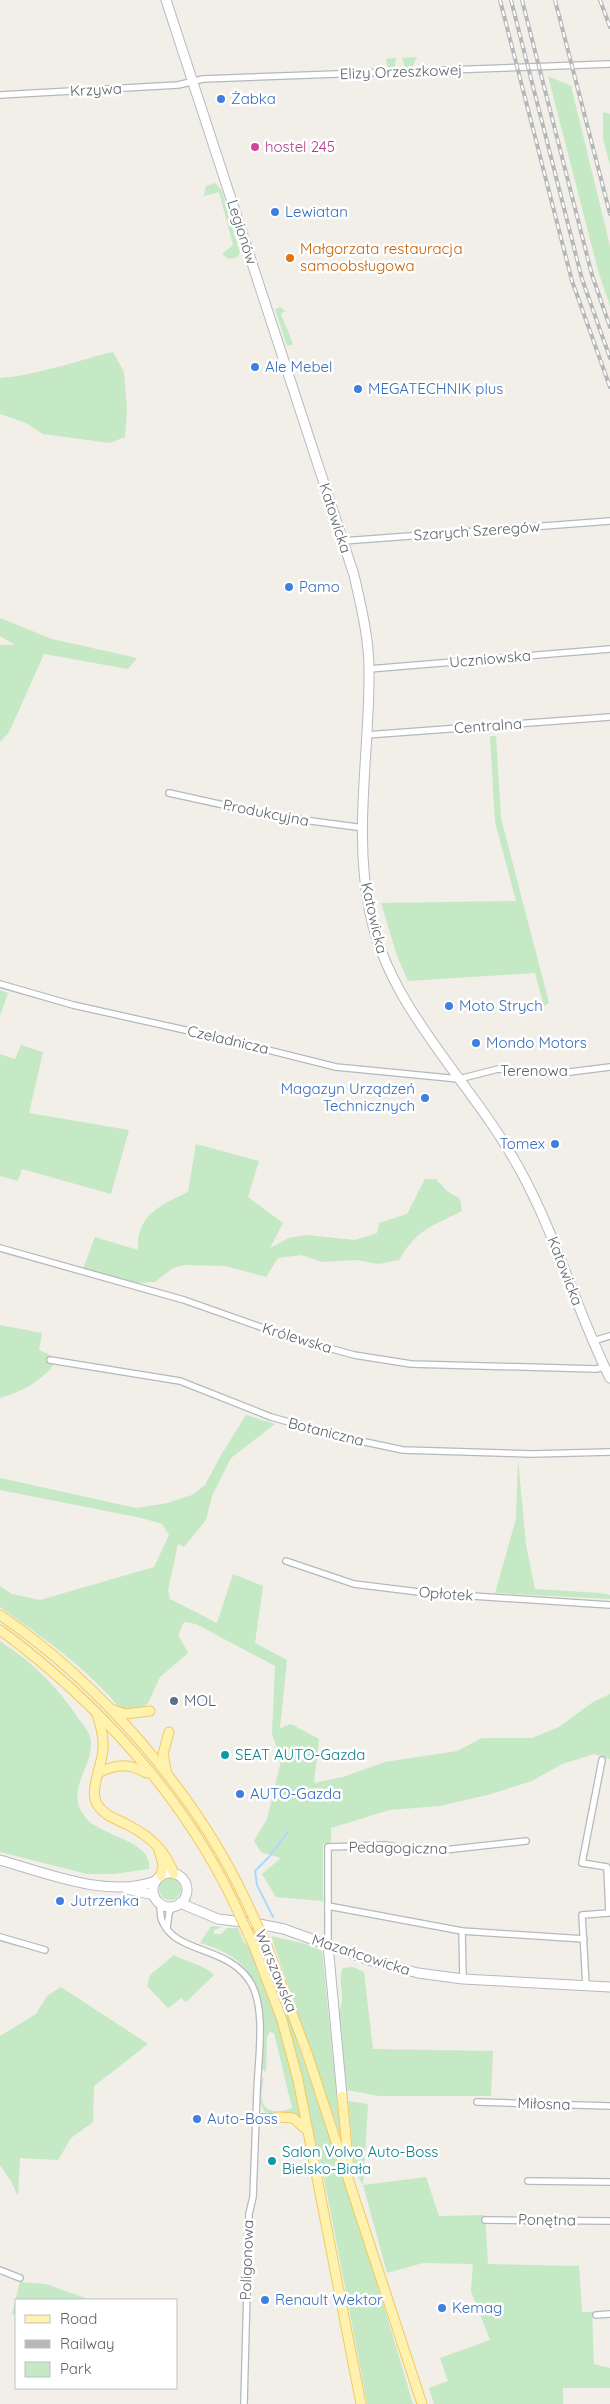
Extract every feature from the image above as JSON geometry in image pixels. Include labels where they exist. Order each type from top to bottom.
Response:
[{"type":"main road","name":"Warszawska","points":[[0,1615],[64,1665],[108,1708],[167,1774],[220,1850],[267,1946],[292,2009],[422,2404]]},
{"type":"main road","name":"Warszawska","points":[[0,1630],[50,1669],[96,1713],[155,1779],[198,1839],[233,1902],[254,1946],[273,1994],[288,2041],[308,2132],[361,2404]]},
{"type":"main road","points":[[108,1708],[126,1714],[150,1711]]},
{"type":"main road","points":[[96,1713],[102,1730],[104,1746],[100,1772],[93,1794],[98,1806],[109,1816],[145,1834],[165,1854],[174,1874]]},
{"type":"main road","points":[[167,1774],[163,1754],[169,1732]]},
{"type":"main road","points":[[100,1772],[117,1765],[125,1765],[138,1768],[155,1779]]},
{"type":"main road","points":[[156,1844],[162,1860],[159,1879]]},
{"type":"main road","points":[[342,2096],[350,2184]]},
{"type":"main road","points":[[278,2117],[293,2118],[308,2132]]},
{"type":"street","name":"Legionów","points":[[166,0],[318,465]]},
{"type":"street","name":"Elizy Orzeszkowej","points":[[193,83],[203,79],[610,64]]},
{"type":"street","name":"Krzywa","points":[[0,95],[105,90],[193,83]]},
{"type":"street","name":"Katowicka","points":[[318,465],[354,575],[364,622],[370,669],[366,735],[364,828],[366,894],[373,928],[394,982],[500,1136],[540,1209],[593,1341],[610,1378]]},
{"type":"street","name":"Szarych Szeregów","points":[[343,541],[610,521]]},
{"type":"street","name":"Uczniowska","points":[[370,669],[610,649]]},
{"type":"street","name":"Centralna","points":[[366,735],[610,717]]},
{"type":"street","name":"Produkcyjna","points":[[169,793],[274,816],[364,828]]},
{"type":"street","name":"Czeladnicza","points":[[0,984],[73,1005],[336,1067],[459,1079]]},
{"type":"street","name":"Terenowa","points":[[459,1079],[498,1069],[554,1074],[610,1067]]},
{"type":"street","name":"Królewska","points":[[0,1248],[184,1300],[289,1337],[354,1355],[411,1364],[596,1369],[604,1367]]},
{"type":"street","points":[[593,1341],[610,1336]]},
{"type":"street","name":"Botaniczna","points":[[50,1360],[180,1381],[271,1418],[346,1438],[403,1450],[523,1454],[610,1452]]},
{"type":"street","name":"Opłotek","points":[[286,1561],[363,1585],[427,1593],[610,1605]]},
{"type":"street","points":[[586,1986],[582,1915],[609,1913],[607,1867],[582,1863],[602,1760]]},
{"type":"street","name":"Pedagogiczna","points":[[328,1945],[328,1848],[385,1845],[414,1850],[444,1850],[526,1841]]},
{"type":"street","points":[[0,1860],[79,1882],[117,1886],[176,1905]]},
{"type":"street","points":[[117,1886],[159,1879],[174,1874],[183,1879],[187,1889],[186,1894],[168,1913],[167,1928]]},
{"type":"street","points":[[159,1879],[157,1899],[162,1920],[167,1928]]},
{"type":"street","points":[[186,1894],[205,1914]]},
{"type":"street","name":"Mazańcowicka","points":[[176,1905],[224,1920],[284,1929],[395,1968],[463,1979],[610,1987]]},
{"type":"street","points":[[328,1906],[462,1931],[584,1939]]},
{"type":"street","name":"Poligonowa","points":[[167,1928],[182,1942],[227,1959],[241,1971],[253,1986],[257,2000],[259,2030],[253,2197],[249,2214],[244,2404]]},
{"type":"street","points":[[462,1931],[463,1979]]},
{"type":"street","points":[[0,1937],[45,1950]]},
{"type":"street","points":[[328,1945],[342,2096]]},
{"type":"street","name":"Miłosna","points":[[477,2102],[610,2106]]},
{"type":"street","points":[[256,2117],[278,2117]]},
{"type":"street","points":[[528,2181],[610,2182]]},
{"type":"street","name":"Ponętna","points":[[485,2220],[610,2221]]},
{"type":"street","points":[[0,2270],[20,2278]]},
{"type":"street","points":[[596,2315],[610,2314]]},
{"type":"green space","points":[[417,57],[413,66],[405,67],[402,58]]},
{"type":"green space","points":[[396,58],[395,66],[388,69],[386,59]]},
{"type":"green space","points":[[548,76],[571,86],[610,246],[610,306],[599,274]]},
{"type":"green space","points":[[603,112],[610,114],[610,165],[603,138]]},
{"type":"green space","points":[[215,183],[222,191],[240,254],[233,258],[222,254],[233,245],[219,192],[204,196],[206,186]]},
{"type":"green space","points":[[280,307],[285,311],[281,314],[293,344],[287,346],[275,309]]},
{"type":"green space","points":[[113,352],[124,372],[127,409],[125,437],[110,443],[43,434],[26,423],[0,414],[0,378],[43,371]]},
{"type":"green space","points":[[0,618],[52,639],[137,658],[128,669],[44,654],[9,732],[0,742],[0,645],[15,645],[0,636]]},
{"type":"green space","points":[[490,736],[496,736],[501,818],[549,1003],[544,1006],[535,973],[408,981],[397,956],[381,903],[516,901],[495,822]]},
{"type":"green space","points":[[0,990],[8,993],[0,1016]]},
{"type":"green space","points":[[21,1045],[43,1052],[29,1113],[129,1130],[111,1194],[22,1169],[18,1181],[0,1176],[0,1054],[15,1059]]},
{"type":"green space","points":[[196,1144],[259,1161],[248,1197],[283,1223],[270,1248],[289,1238],[307,1235],[355,1240],[377,1233],[379,1223],[407,1214],[425,1179],[436,1179],[447,1191],[460,1199],[462,1211],[419,1235],[412,1241],[399,1260],[379,1264],[356,1260],[323,1262],[301,1255],[278,1258],[266,1277],[225,1266],[185,1265],[173,1268],[155,1282],[138,1283],[83,1269],[95,1237],[138,1250],[138,1238],[141,1228],[152,1213],[188,1192]]},
{"type":"green space","points":[[0,1325],[42,1333],[39,1350],[50,1355],[54,1364],[37,1381],[15,1393],[0,1398]]},
{"type":"green space","points":[[246,1415],[275,1424],[231,1458],[212,1496],[206,1520],[184,1547],[178,1544],[168,1590],[170,1599],[217,1623],[233,1574],[263,1586],[255,1643],[287,1660],[280,1728],[291,1724],[319,1739],[314,1783],[343,1777],[385,1762],[457,1751],[482,1738],[532,1738],[559,1727],[593,1702],[610,1694],[610,1759],[594,1754],[562,1764],[532,1781],[491,1794],[440,1806],[389,1810],[331,1828],[331,1843],[323,1844],[323,1901],[276,1897],[262,1874],[281,1858],[261,1852],[254,1841],[267,1819],[281,1761],[272,1734],[275,1666],[196,1624],[184,1622],[178,1635],[188,1653],[160,1677],[148,1703],[139,1710],[121,1710],[94,1680],[79,1667],[49,1642],[0,1607],[0,1586],[12,1594],[40,1600],[154,1567],[169,1535],[162,1524],[142,1518],[0,1490],[0,1478],[136,1508],[168,1503],[192,1495],[205,1485]]},
{"type":"green space","points":[[518,1459],[526,1545],[535,1589],[600,1593],[610,1595],[610,1599],[495,1593],[516,1519]]},
{"type":"green space","points":[[0,1641],[33,1666],[52,1685],[70,1706],[89,1735],[91,1741],[90,1751],[77,1797],[79,1807],[85,1817],[92,1824],[124,1839],[143,1851],[148,1859],[149,1869],[114,1874],[87,1874],[0,1852]]},
{"type":"green space","points":[[170,1878],[178,1881],[181,1889],[178,1897],[170,1900],[162,1897],[159,1889],[162,1881]]},
{"type":"green space","points":[[211,1926],[222,1927],[214,1930],[214,1934],[221,1934],[227,1928],[238,1928],[244,1942],[248,1945],[266,1986],[288,2051],[294,2073],[301,2118],[292,2114],[270,2114],[262,2107],[260,2081],[264,2078],[262,2101],[264,2106],[274,2111],[292,2108],[274,2033],[270,2032],[267,2037],[266,2072],[261,2068],[262,2026],[258,1991],[251,1976],[239,1963],[223,1952],[200,1943]]},
{"type":"green space","points":[[271,1936],[306,1944],[322,1951],[341,2138]]},
{"type":"green space","points":[[258,1944],[262,1944],[323,2115],[413,2404],[367,2404],[331,2214],[306,2098],[277,1995]]},
{"type":"green space","points":[[174,1955],[214,1975],[186,2002],[181,1998],[168,2008],[147,1986],[150,1975]]},
{"type":"green space","points":[[353,1967],[364,1972],[373,2049],[493,2051],[491,2096],[379,2096],[347,2090],[339,2011],[342,2001],[341,1973],[343,1968]]},
{"type":"green space","points":[[61,1987],[148,2044],[94,2086],[93,2122],[71,2138],[58,2160],[20,2158],[18,2196],[0,2165],[0,2036],[36,2014],[47,1996]]},
{"type":"green space","points":[[348,2101],[368,2104],[363,2185],[355,2171]]},
{"type":"green space","points":[[426,2177],[439,2216],[485,2215],[488,2264],[579,2266],[582,2312],[592,2312],[594,2364],[610,2368],[610,2388],[563,2388],[563,2404],[434,2404],[429,2388],[448,2381],[440,2358],[490,2340],[471,2291],[473,2264],[423,2263],[387,2273],[363,2185]]},
{"type":"green space","points":[[20,2282],[46,2284],[88,2299],[16,2299]]},
{"type":"green space","points":[[15,2302],[15,2315],[12,2314]]},
{"type":"waterway","points":[[273,1917],[257,1885],[255,1871],[269,1857],[287,1833]]},
{"type":"railway","points":[[500,0],[572,281],[610,387]]},
{"type":"railway","points":[[511,0],[582,279],[610,358]]},
{"type":"railway","points":[[522,0],[592,275],[610,327]]},
{"type":"railway","points":[[555,0],[610,214]]},
{"type":"railway","points":[[600,0],[610,27]]},
{"type":"place","name":"Żabka","points":[[221,99]]},
{"type":"place","name":"hostel 245","points":[[255,147]]},
{"type":"place","name":"Lewiatan","points":[[275,212]]},
{"type":"place","name":"Małgorzata restauracja samoobsługowa","points":[[290,258]]},
{"type":"place","name":"Ale Mebel","points":[[255,367]]},
{"type":"place","name":"MEGATECHNIK plus","points":[[358,389]]},
{"type":"place","name":"Pamo","points":[[289,587]]},
{"type":"place","name":"Moto Strych","points":[[449,1006]]},
{"type":"place","name":"Mondo Motors","points":[[476,1043]]},
{"type":"place","name":"Magazyn Urządzeń Technicznych","points":[[425,1098]]},
{"type":"place","name":"Tomex","points":[[555,1144]]},
{"type":"place","name":"MOL","points":[[174,1701]]},
{"type":"place","name":"SEAT AUTO-Gazda","points":[[225,1755]]},
{"type":"place","name":"AUTO-Gazda","points":[[240,1794]]},
{"type":"place","name":"Jutrzenka","points":[[60,1901]]},
{"type":"place","name":"Auto-Boss","points":[[197,2119]]},
{"type":"place","name":"Salon Volvo Auto-Boss Bielsko-Biała","points":[[272,2161]]},
{"type":"place","name":"Renault Wektor","points":[[265,2300]]},
{"type":"place","name":"Kemag","points":[[442,2308]]}]
